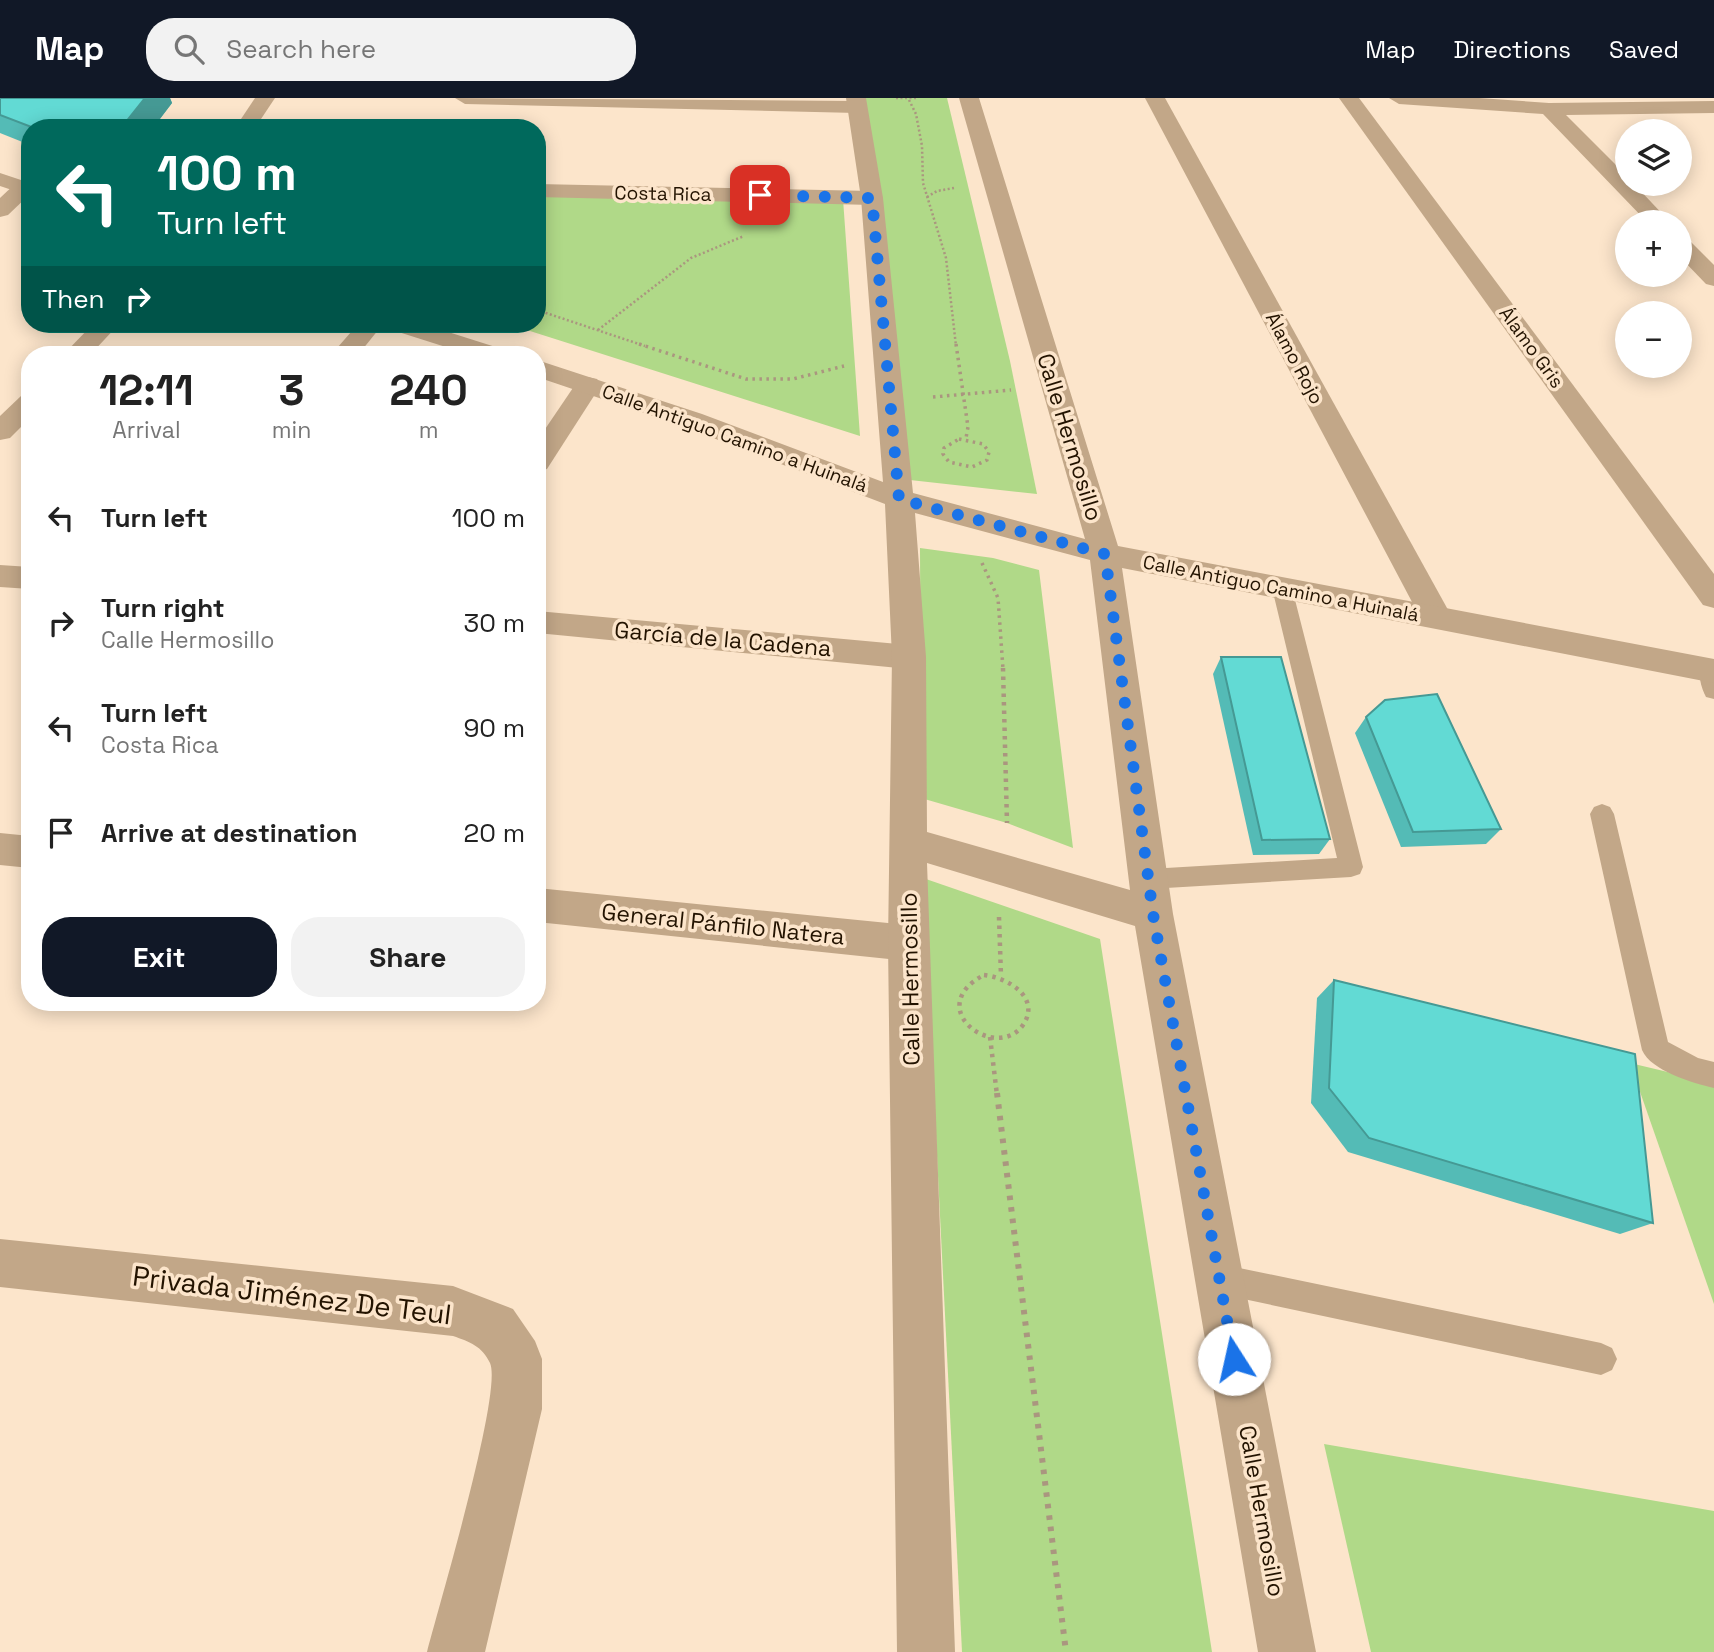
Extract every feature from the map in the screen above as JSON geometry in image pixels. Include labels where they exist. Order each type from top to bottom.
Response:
[{"type":"street","points":[[251,119],[265,98]]},
{"type":"street","points":[[465,98],[857,102]]},
{"type":"street","name":"Calle Hermosillo","points":[[968,98],[1105,554],[1151,896],[1287,1652]]},
{"type":"street","name":"Álamo Rojo","points":[[1155,98],[1436,617]]},
{"type":"street","name":"Álamo Gris","points":[[1349,98],[1714,597]]},
{"type":"street","points":[[1399,98],[1549,109],[1662,104],[1714,107]]},
{"type":"street","name":"Calle Hermosillo","points":[[857,102],[872,198],[899,499],[909,657],[908,943],[926,1652]]},
{"type":"street","points":[[1549,109],[1647,210]]},
{"type":"street","points":[[0,179],[21,187]]},
{"type":"street","name":"Costa Rica","points":[[546,190],[872,198]]},
{"type":"street","points":[[0,210],[21,194]]},
{"type":"street","points":[[1692,256],[1714,279]]},
{"type":"street","points":[[85,346],[98,333]]},
{"type":"street","points":[[426,333],[468,346]]},
{"type":"street","name":"Calle Antiguo Camino a Huinalá","points":[[546,371],[692,420],[899,499],[1105,554],[1436,617],[1713,677]]},
{"type":"street","points":[[546,450],[589,385]]},
{"type":"street","points":[[0,432],[21,411]]},
{"type":"street","points":[[0,576],[21,577]]},
{"type":"street","name":"García de la Cadena","points":[[546,623],[909,657]]},
{"type":"street","points":[[908,842],[1151,896]]},
{"type":"street","points":[[0,849],[21,851]]},
{"type":"street","name":"General Pánfilo Natera","points":[[546,906],[908,943]]},
{"type":"street","name":"Privada Jiménez De Teul","points":[[0,1263],[453,1311],[495,1327],[517,1359],[516,1409],[456,1652]]},
{"type":"lane","points":[[1151,896],[1351,867],[1282,588]]},
{"type":"lane","points":[[1602,814],[1656,1050],[1693,1070],[1714,1075]]},
{"type":"lane","points":[[1220,1279],[1601,1359]]},
{"type":"path","points":[[895,98],[917,98]]},
{"type":"path","points":[[909,100],[916,114],[922,146],[923,183],[942,241],[950,279],[953,326],[968,428],[966,438]]},
{"type":"path","points":[[927,198],[937,191],[958,187]]},
{"type":"path","points":[[598,330],[691,258],[753,233]]},
{"type":"path","points":[[546,313],[746,379],[793,379],[855,363]]},
{"type":"path","points":[[926,398],[1016,390]]},
{"type":"path","points":[[966,438],[978,441],[987,448],[989,457],[982,463],[963,467],[946,459],[943,452],[946,445],[966,438]]},
{"type":"path","points":[[978,556],[998,598],[1003,664],[1007,823]]},
{"type":"path","points":[[998,904],[1001,975]]},
{"type":"path","points":[[984,975],[1001,975],[1018,985],[1025,995],[1027,1013],[1019,1030],[1003,1037],[990,1037],[969,1027],[962,1019],[959,1008],[960,994],[973,979],[984,975]]},
{"type":"path","points":[[990,1037],[1066,1652]]},
{"type":"green space","points":[[862,98],[947,98],[1010,361],[1037,494],[910,480]]},
{"type":"green space","points":[[546,196],[843,199],[860,436],[536,333],[546,333]]},
{"type":"green space","points":[[920,548],[993,558],[1039,570],[1073,848],[1007,823],[921,798]]},
{"type":"green space","points":[[923,878],[1100,939],[1212,1652],[962,1652]]},
{"type":"green space","points":[[1630,1063],[1714,1083],[1714,1304]]},
{"type":"green space","points":[[1324,1444],[1714,1511],[1714,1652],[1371,1652]]},
{"type":"building","points":[[0,98],[145,98],[128,119],[21,119],[21,123],[0,115]]},
{"type":"building","points":[[1221,657],[1281,657],[1330,839],[1262,840]]},
{"type":"building","points":[[1437,694],[1501,829],[1413,832],[1366,717],[1385,700]]},
{"type":"building","points":[[1334,980],[1635,1054],[1653,1223],[1369,1138],[1329,1088]]},
{"type":"route","points":[[760,195],[872,198],[899,499],[1105,554],[1153,914],[1234,1359]]}]
